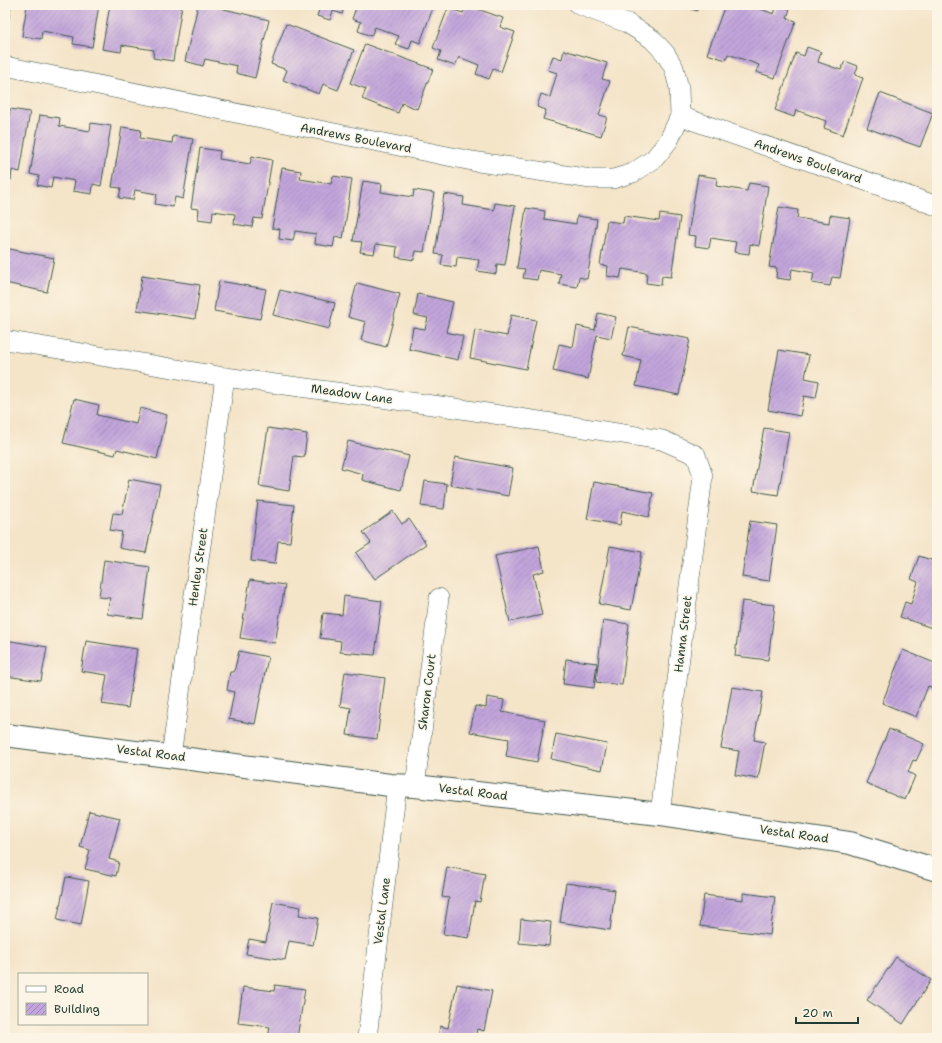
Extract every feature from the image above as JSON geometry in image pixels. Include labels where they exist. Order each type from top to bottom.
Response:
[{"type":"street","name":"Andrews Boulevard","points":[[5,66],[472,161],[591,179],[613,179],[634,173],[654,159],[669,140],[680,116],[679,88],[674,68],[665,53],[652,38],[626,23],[579,5]]},
{"type":"street","name":"Andrews Boulevard","points":[[680,116],[937,206]]},
{"type":"street","name":"Meadow Lane","points":[[5,340],[225,377],[455,408],[662,440],[696,454]]},
{"type":"street","name":"Henley Street","points":[[171,756],[225,377]]},
{"type":"street","name":"Hanna Street","points":[[660,814],[703,476],[696,454]]},
{"type":"street","name":"Sharon Court","points":[[406,785],[439,598]]},
{"type":"street","name":"Vestal Road","points":[[5,735],[406,785],[660,814],[850,843],[936,866]]},
{"type":"street","name":"Vestal Lane","points":[[367,1038],[406,785]]},
{"type":"building","points":[[5,5],[11,5],[6,34],[5,34]]},
{"type":"building","points":[[27,5],[99,5],[92,47],[73,44],[74,37],[42,31],[41,39],[22,36]]},
{"type":"building","points":[[110,5],[182,5],[173,61],[153,58],[154,50],[122,45],[121,52],[102,49]]},
{"type":"building","points":[[198,5],[208,5],[269,20],[255,78],[236,73],[237,66],[205,59],[203,66],[185,61]]},
{"type":"building","points":[[316,5],[345,5],[342,14],[333,11],[330,20],[317,16],[320,7]]},
{"type":"building","points":[[357,5],[434,5],[420,43],[412,40],[409,49],[395,44],[399,36],[375,27],[371,36],[358,31],[361,22],[352,19]]},
{"type":"building","points":[[466,5],[503,18],[500,27],[515,32],[501,72],[493,69],[489,79],[476,74],[479,65],[459,57],[455,66],[438,60],[441,51],[433,48],[448,8],[463,13]]},
{"type":"building","points":[[681,5],[699,5],[697,11]]},
{"type":"building","points":[[725,5],[750,5],[774,14],[777,5],[790,9],[787,18],[796,21],[775,78],[756,72],[759,65],[728,54],[726,60],[707,54]]},
{"type":"building","points":[[286,24],[354,50],[338,90],[323,84],[319,94],[283,80],[287,70],[271,64]]},
{"type":"building","points":[[365,44],[433,69],[417,109],[402,103],[398,113],[362,99],[366,89],[350,83]]},
{"type":"building","points":[[807,47],[821,52],[818,62],[841,70],[845,61],[858,66],[855,75],[863,78],[843,135],[824,128],[826,121],[796,110],[794,117],[775,110],[796,53],[804,56]]},
{"type":"building","points":[[564,50],[607,63],[602,79],[610,81],[599,115],[607,117],[601,136],[543,119],[546,110],[537,107],[541,94],[550,97],[557,73],[548,70],[553,56],[562,59]]},
{"type":"building","points":[[880,93],[933,113],[920,147],[867,128]]},
{"type":"building","points":[[10,109],[30,112],[20,172],[12,170],[11,180],[5,179],[5,116],[9,116]]},
{"type":"building","points":[[40,115],[60,118],[59,126],[90,131],[91,123],[111,126],[101,186],[93,184],[92,194],[73,191],[75,181],[53,177],[51,188],[37,185],[39,176],[30,174]]},
{"type":"building","points":[[122,127],[141,130],[140,138],[172,143],[173,136],[193,139],[183,199],[175,197],[173,207],[155,204],[157,194],[135,190],[133,200],[119,198],[121,188],[112,187]]},
{"type":"building","points":[[200,148],[220,151],[219,159],[250,164],[252,156],[272,160],[262,219],[254,218],[252,227],[234,224],[235,214],[213,211],[212,221],[198,219],[199,209],[191,208]]},
{"type":"building","points":[[282,168],[301,171],[300,179],[331,184],[333,176],[352,179],[343,239],[335,237],[333,247],[315,244],[316,234],[295,231],[293,241],[279,239],[280,229],[272,228]]},
{"type":"building","points":[[698,175],[717,178],[716,186],[747,191],[749,183],[768,186],[759,246],[750,244],[749,254],[734,252],[736,242],[711,238],[709,248],[695,246],[696,236],[688,235]]},
{"type":"building","points":[[363,181],[382,184],[381,192],[413,197],[414,190],[434,193],[424,252],[416,251],[414,260],[396,257],[397,247],[376,244],[374,254],[360,252],[362,242],[353,241]]},
{"type":"building","points":[[444,194],[464,197],[463,205],[494,210],[495,203],[515,206],[505,265],[497,264],[496,274],[477,271],[479,260],[457,257],[456,267],[441,265],[443,255],[435,254]]},
{"type":"building","points":[[779,207],[798,210],[797,218],[829,223],[830,215],[850,218],[840,278],[832,277],[830,286],[812,283],[814,273],[792,269],[790,280],[776,278],[777,268],[769,267]]},
{"type":"building","points":[[526,208],[545,211],[544,219],[576,224],[577,216],[597,219],[587,279],[579,277],[577,287],[559,284],[561,274],[539,270],[537,280],[523,278],[525,269],[517,268]]},
{"type":"building","points":[[660,214],[680,217],[671,277],[662,276],[661,285],[646,283],[647,273],[622,269],[620,278],[607,276],[608,266],[600,265],[607,221],[623,223],[624,216],[659,221]]},
{"type":"building","points":[[5,248],[54,258],[47,292],[5,283]]},
{"type":"building","points":[[142,276],[200,285],[195,319],[137,310]]},
{"type":"building","points":[[219,281],[266,289],[260,319],[214,311]]},
{"type":"building","points":[[357,283],[400,294],[386,347],[361,340],[366,322],[348,317]]},
{"type":"building","points":[[280,290],[335,303],[329,329],[273,315]]},
{"type":"building","points":[[418,294],[453,302],[446,332],[463,336],[458,360],[409,349],[413,327],[425,329],[428,318],[414,315]]},
{"type":"building","points":[[598,313],[616,317],[611,338],[597,335],[588,379],[553,371],[559,344],[573,347],[577,326],[595,330]]},
{"type":"building","points":[[511,315],[536,320],[526,369],[470,358],[475,330],[507,336]]},
{"type":"building","points":[[629,327],[690,339],[679,395],[636,386],[641,360],[623,356]]},
{"type":"building","points":[[779,350],[809,355],[805,378],[819,381],[816,398],[804,396],[800,416],[768,410]]},
{"type":"building","points":[[74,399],[99,405],[97,415],[136,424],[140,408],[167,415],[157,459],[117,449],[115,455],[63,443]]},
{"type":"building","points":[[268,428],[307,434],[304,457],[294,456],[289,491],[259,486]]},
{"type":"building","points":[[764,428],[789,432],[778,495],[753,491]]},
{"type":"building","points":[[348,441],[409,456],[401,490],[362,480],[363,474],[341,468]]},
{"type":"building","points":[[455,457],[513,468],[508,496],[450,485]]},
{"type":"building","points":[[129,479],[160,485],[146,553],[119,548],[122,532],[110,530],[113,513],[122,514]]},
{"type":"building","points":[[425,481],[447,484],[444,509],[421,506]]},
{"type":"building","points":[[594,482],[653,493],[649,517],[622,511],[620,525],[587,519]]},
{"type":"building","points":[[258,501],[294,505],[290,542],[278,541],[275,564],[251,561]]},
{"type":"building","points":[[393,511],[402,524],[409,519],[426,544],[375,579],[356,553],[371,543],[363,532]]},
{"type":"building","points":[[750,521],[777,525],[769,581],[742,577]]},
{"type":"building","points":[[539,546],[544,571],[533,574],[542,615],[510,622],[495,556]]},
{"type":"building","points":[[610,546],[642,552],[631,610],[599,604]]},
{"type":"building","points":[[919,556],[937,562],[937,623],[935,629],[900,617],[905,602],[911,604],[918,582],[911,579]]},
{"type":"building","points":[[104,560],[150,567],[143,619],[107,614],[110,598],[99,597]]},
{"type":"building","points":[[250,580],[285,585],[275,643],[240,638]]},
{"type":"building","points":[[344,596],[382,601],[375,655],[340,652],[341,641],[320,638],[323,613],[342,615]]},
{"type":"building","points":[[742,601],[775,605],[768,660],[735,656]]},
{"type":"building","points":[[603,620],[629,624],[622,685],[596,682]]},
{"type":"building","points":[[5,640],[47,647],[41,681],[5,676]]},
{"type":"building","points":[[86,641],[137,649],[128,708],[102,704],[107,675],[81,671]]},
{"type":"building","points":[[903,650],[937,664],[937,689],[928,686],[916,717],[882,703]]},
{"type":"building","points":[[239,651],[268,657],[255,724],[229,719],[234,692],[227,690],[230,672],[234,672]]},
{"type":"building","points":[[566,659],[597,663],[594,688],[563,684]]},
{"type":"building","points":[[345,672],[385,678],[377,739],[347,735],[351,708],[340,706]]},
{"type":"building","points":[[732,687],[763,692],[754,740],[765,742],[758,779],[735,775],[739,751],[721,748]]},
{"type":"building","points":[[487,697],[504,700],[502,712],[545,720],[537,762],[506,756],[509,739],[470,732],[475,706],[486,708]]},
{"type":"building","points":[[889,729],[924,744],[916,761],[913,760],[908,772],[915,776],[905,800],[866,783]]},
{"type":"building","points":[[556,734],[607,744],[602,770],[551,759]]},
{"type":"building","points":[[89,811],[120,818],[109,859],[119,862],[116,876],[85,869],[90,850],[80,847]]},
{"type":"building","points":[[447,867],[485,874],[480,902],[475,901],[469,938],[443,934],[449,898],[442,897]]},
{"type":"building","points":[[66,877],[89,881],[81,925],[57,920]]},
{"type":"building","points":[[566,883],[615,890],[610,930],[560,922]]},
{"type":"building","points":[[743,893],[775,897],[770,935],[700,926],[704,895],[743,900]]},
{"type":"building","points":[[273,902],[301,907],[299,915],[318,918],[313,945],[289,941],[285,960],[246,954],[249,939],[266,942]]},
{"type":"building","points":[[521,919],[551,922],[549,946],[519,943]]},
{"type":"building","points":[[896,957],[931,980],[903,1024],[867,1000]]},
{"type":"building","points":[[457,984],[492,991],[484,1031],[477,1029],[475,1038],[438,1038],[440,1026],[448,1028]]},
{"type":"building","points":[[275,985],[305,989],[297,1038],[268,1038],[270,1027],[238,1023],[243,987],[274,991]]}]
